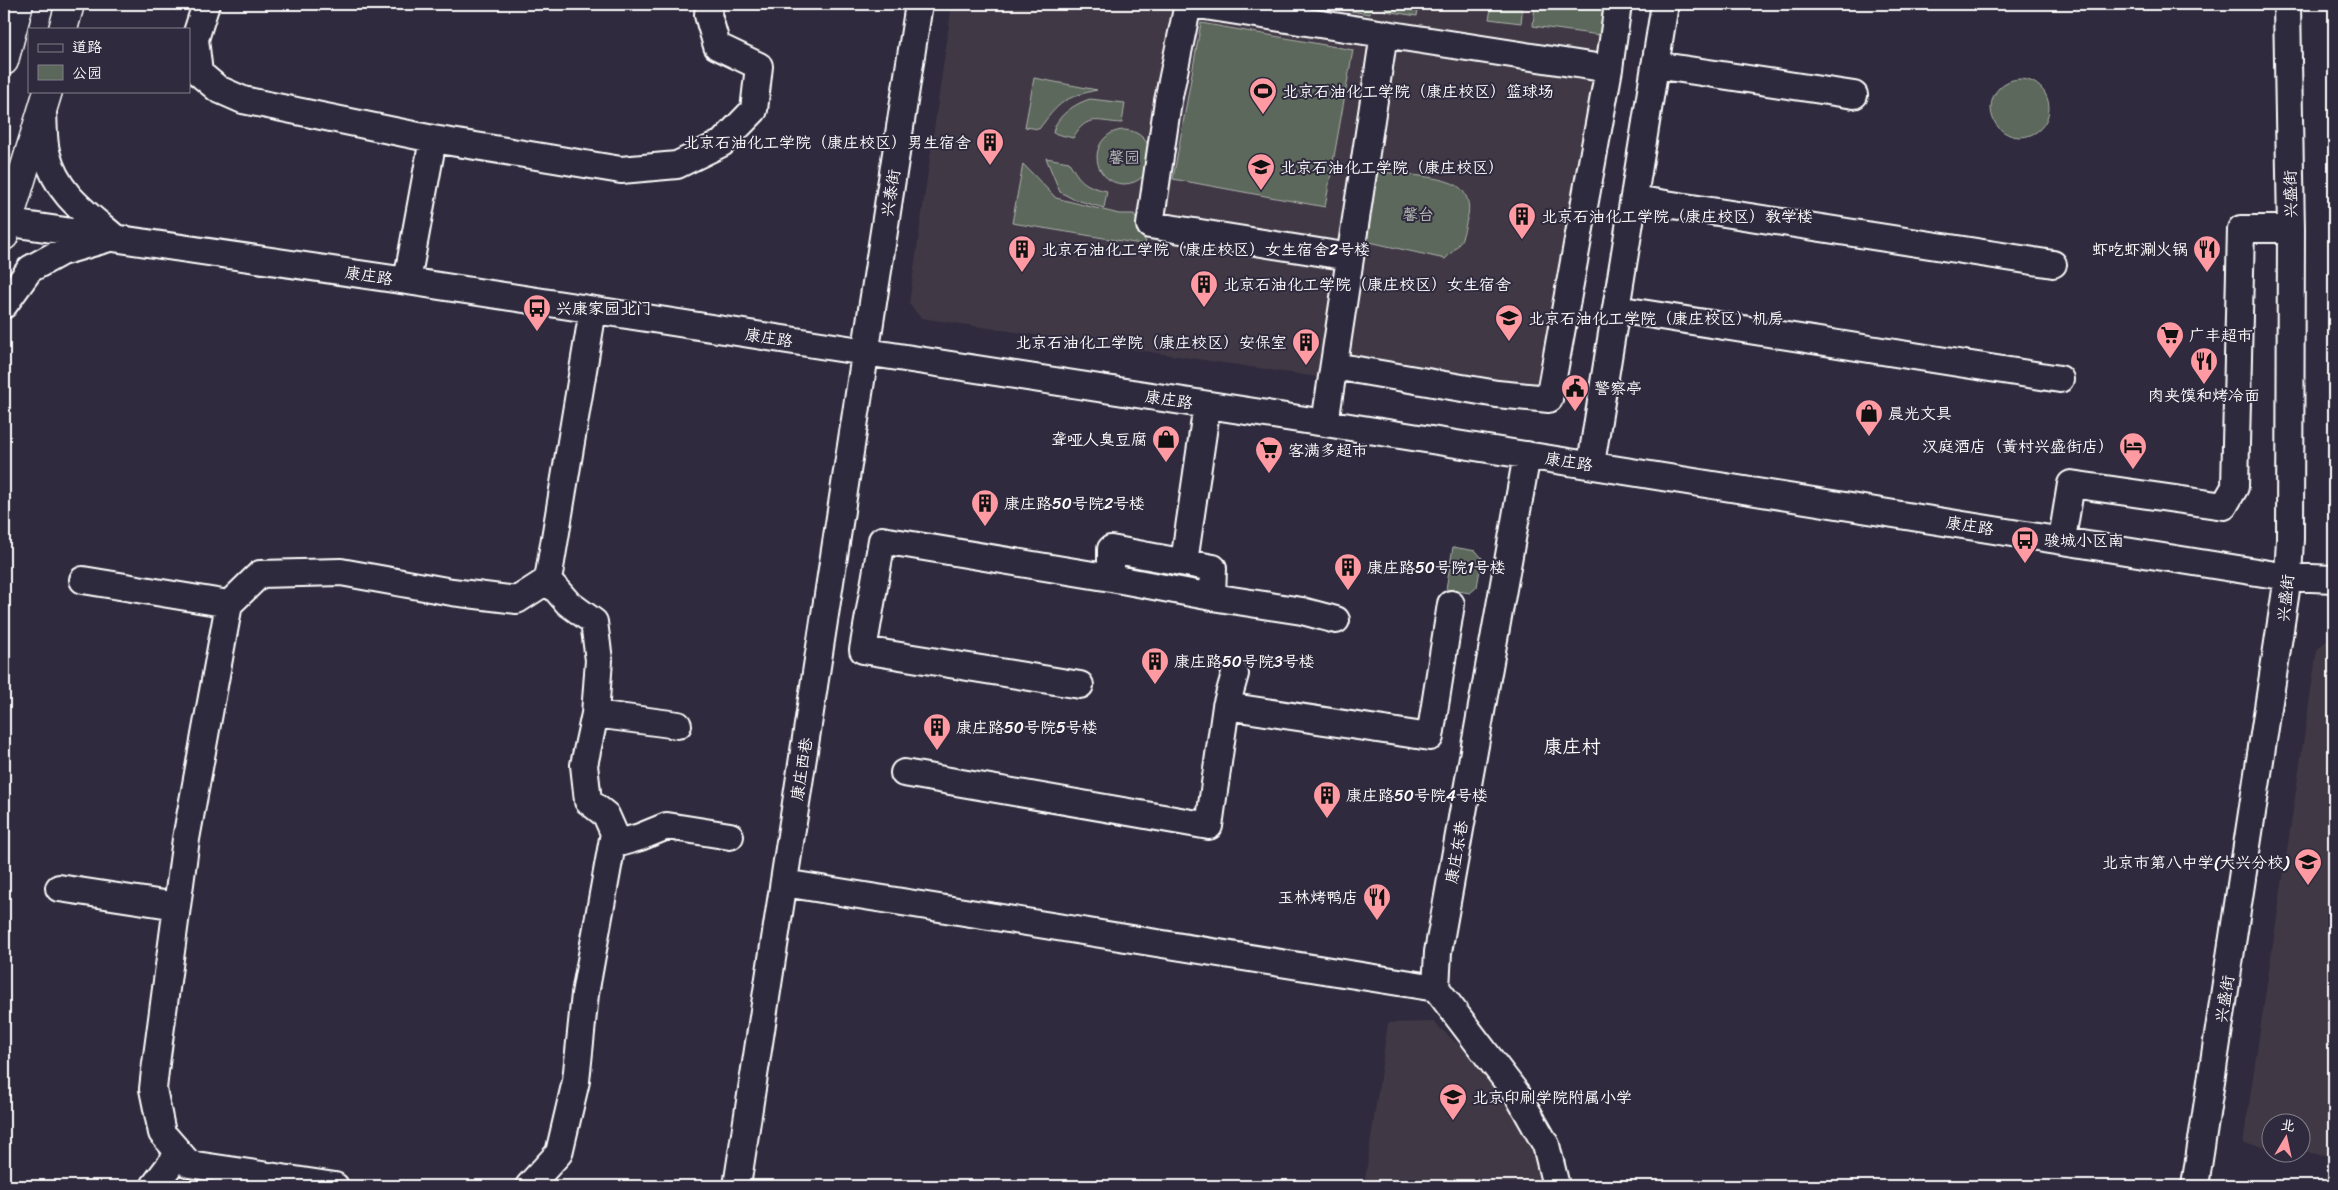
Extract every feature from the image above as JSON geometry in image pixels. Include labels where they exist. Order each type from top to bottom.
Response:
[{"type":"main road","points":[[4,61],[19,4]]},
{"type":"main road","points":[[64,28],[70,4]]},
{"type":"main road","points":[[5,227],[45,102]]},
{"type":"street","points":[[206,4],[195,39],[199,73],[218,89],[244,100],[433,139],[621,170],[677,165],[722,142],[754,110],[759,66],[717,46],[708,15],[709,4]]},
{"type":"street","name":"兴泰街","points":[[865,352],[919,4]]},
{"type":"street","points":[[1188,4],[1168,101],[1150,225],[1350,257]]},
{"type":"street","points":[[1192,4],[1609,69]]},
{"type":"street","points":[[1334,366],[1497,394],[1549,399],[1609,69],[1618,4]]},
{"type":"street","points":[[1591,464],[1665,4]]},
{"type":"street","name":"兴盛街","points":[[2195,1186],[2288,577],[2290,539],[2291,229],[2287,4]]},
{"type":"street","points":[[1325,423],[1384,34]]},
{"type":"street","points":[[1655,65],[1854,95]]},
{"type":"street","points":[[45,102],[46,154],[59,186],[80,208],[114,237]]},
{"type":"street","points":[[408,281],[433,139]]},
{"type":"street","points":[[1634,199],[2053,264]]},
{"type":"street","name":"康庄路","points":[[5,227],[114,237],[408,281],[1591,464],[2288,577],[2334,579]]},
{"type":"street","points":[[2062,540],[2071,484],[2224,506],[2235,487],[2241,229],[2291,229]]},
{"type":"street","points":[[4,304],[30,270],[60,252],[114,237]]},
{"type":"street","points":[[1616,309],[2060,380]]},
{"type":"street","points":[[321,1185],[189,1164],[162,1133],[153,1089],[186,839],[230,604],[260,574],[341,572],[452,592],[517,600],[548,580],[593,310]]},
{"type":"street","name":"康庄西巷","points":[[737,1186],[865,352]]},
{"type":"street","points":[[1184,562],[1207,404]]},
{"type":"street","name":"康庄东巷","points":[[1436,988],[1438,952],[1527,455]]},
{"type":"street","points":[[1080,685],[863,650],[882,540],[1302,611],[1336,620]]},
{"type":"street","points":[[1111,578],[1111,549],[1213,568],[1212,596]]},
{"type":"street","points":[[83,580],[230,604]]},
{"type":"street","points":[[528,1186],[559,1153],[576,1081],[585,994],[614,833],[606,815],[588,801],[584,765],[594,714],[599,660],[594,622],[568,603],[548,580]]},
{"type":"street","points":[[1226,706],[1430,737],[1450,604]]},
{"type":"street","points":[[904,773],[1208,826],[1226,706],[1235,674]]},
{"type":"street","points":[[594,714],[678,726]]},
{"type":"street","points":[[612,845],[668,826],[730,836]]},
{"type":"street","points":[[784,883],[1436,988],[1519,1097],[1546,1145],[1556,1186]]},
{"type":"street","points":[[59,888],[177,906]]},
{"type":"street","points":[[154,1186],[179,1153]]},
{"type":"shaded area","name":"北京石油化工学院（康庄校区）","points":[[952,4],[1630,4],[1620,78],[1553,412],[921,318],[909,304]]},
{"type":"shaded area","name":"北京市第八中学(大兴分校)","points":[[2334,634],[2334,1156],[2310,1153],[2310,1112],[2260,1112],[2260,1146],[2243,1144],[2317,650]]},
{"type":"shaded area","name":"北京印刷学院附属小学","points":[[1433,1022],[1519,1097],[1546,1145],[1543,1186],[1364,1186],[1388,1023]]},
{"type":"green space","points":[[1305,4],[1372,4],[1370,14]]},
{"type":"green space","points":[[1386,4],[1419,4],[1417,16],[1385,11]]},
{"type":"green space","points":[[1492,4],[1523,4],[1521,23],[1489,19]]},
{"type":"green space","points":[[1535,4],[1603,4],[1600,35],[1533,26]]},
{"type":"green space","name":"北京石油化工学院（康庄校区）篮球场","points":[[1201,23],[1353,50],[1325,207],[1173,179]]},
{"type":"green space","points":[[1034,78],[1097,90],[1077,95],[1064,102],[1052,112],[1039,129],[1025,127]]},
{"type":"green space","points":[[2020,79],[2036,84],[2044,92],[2049,108],[2044,124],[2036,132],[2020,137],[2004,132],[1996,124],[1991,108],[1996,92],[2004,84]]},
{"type":"green space","points":[[1090,99],[1125,103],[1122,123],[1088,122],[1078,130],[1073,138],[1053,133],[1062,116],[1078,104]]},
{"type":"green space","name":"馨园","points":[[1124,130],[1134,132],[1143,138],[1149,147],[1151,157],[1149,167],[1143,176],[1134,182],[1124,184],[1114,182],[1105,176],[1099,167],[1097,157],[1099,147],[1105,138],[1114,132]]},
{"type":"green space","points":[[1046,158],[1069,162],[1080,179],[1088,185],[1107,191],[1104,208],[1073,199],[1060,192]]},
{"type":"green space","points":[[1023,164],[1056,198],[1119,214],[1134,214],[1147,245],[1012,223]]},
{"type":"green space","name":"馨台","points":[[1375,172],[1439,179],[1460,188],[1468,200],[1469,210],[1460,241],[1445,259],[1365,241]]},
{"type":"green space","points":[[1453,547],[1476,551],[1482,558],[1477,587],[1470,593],[1446,589]]},
{"type":"place","name":"北京石油化工学院（康庄校区）篮球场","points":[[1263,115]]},
{"type":"place","name":"北京石油化工学院（康庄校区）男生宿舍","points":[[990,166]]},
{"type":"place","name":"北京石油化工学院（康庄校区）","points":[[1261,191]]},
{"type":"place","name":"北京石油化工学院（康庄校区）教学楼","points":[[1522,240]]},
{"type":"place","name":"北京石油化工学院（康庄校区）女生宿舍2号楼","points":[[1022,273]]},
{"type":"place","name":"虾吃虾涮火锅","points":[[2207,273]]},
{"type":"place","name":"北京石油化工学院（康庄校区）女生宿舍","points":[[1204,308]]},
{"type":"place","name":"兴康家园北门","points":[[537,332]]},
{"type":"place","name":"北京石油化工学院（康庄校区）机房","points":[[1509,342]]},
{"type":"place","name":"广丰超市","points":[[2170,359]]},
{"type":"place","name":"北京石油化工学院（康庄校区）安保室","points":[[1306,366]]},
{"type":"place","name":"肉夹馍和烤冷面","points":[[2204,385]]},
{"type":"place","name":"警察亭","points":[[1575,412]]},
{"type":"place","name":"晨光文具","points":[[1869,437]]},
{"type":"place","name":"聋哑人臭豆腐","points":[[1166,463]]},
{"type":"place","name":"汉庭酒店（黄村兴盛街店）","points":[[2133,470]]},
{"type":"place","name":"客满多超市","points":[[1269,474]]},
{"type":"place","name":"康庄路50号院2号楼","points":[[985,527]]},
{"type":"place","name":"骏城小区南","points":[[2025,564]]},
{"type":"place","name":"康庄路50号院1号楼","points":[[1348,591]]},
{"type":"place","name":"康庄路50号院3号楼","points":[[1155,685]]},
{"type":"place","name":"康庄路50号院5号楼","points":[[937,751]]},
{"type":"place","name":"康庄路50号院4号楼","points":[[1327,819]]},
{"type":"place","name":"北京市第八中学(大兴分校)","points":[[2308,886]]},
{"type":"place","name":"玉林烤鸭店","points":[[1377,921]]},
{"type":"place","name":"北京印刷学院附属小学","points":[[1453,1121]]},
{"type":"district","name":"康庄村","points":[[1572,746]]}]
